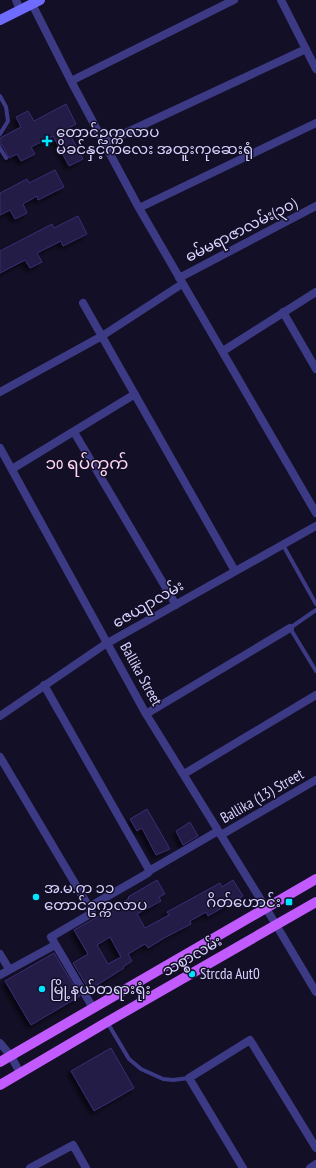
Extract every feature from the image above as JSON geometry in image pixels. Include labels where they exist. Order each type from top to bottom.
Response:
[{"type":"main road","points":[[0,20],[36,2]]},
{"type":"main road","name":"သစ္စာလမ်း","points":[[0,1062],[316,879]]},
{"type":"main road","name":"သစ္စာလမ်း","points":[[0,1085],[106,1022],[316,902]]},
{"type":"main road","points":[[69,1022],[79,1038]]},
{"type":"street","points":[[16,0],[20,10]]},
{"type":"street","points":[[71,81],[234,0]]},
{"type":"street","points":[[281,0],[316,69]]},
{"type":"street","points":[[36,2],[71,81],[139,208],[316,513]]},
{"type":"street","points":[[104,143],[306,49]]},
{"type":"street","points":[[139,208],[316,123]]},
{"type":"street","name":"ဓမ်မရာဇာလမ်း(၃၀)","points":[[0,392],[102,336],[180,281],[315,209]]},
{"type":"street","points":[[223,351],[316,292]]},
{"type":"street","points":[[83,303],[235,571]]},
{"type":"street","points":[[283,312],[316,369]]},
{"type":"street","points":[[12,469],[135,394]]},
{"type":"street","points":[[74,432],[176,605]]},
{"type":"street","name":"Ballika Street","points":[[0,448],[146,714],[316,992]]},
{"type":"street","name":"ဇေယျာလမ်း","points":[[0,716],[108,643],[316,526]]},
{"type":"street","points":[[146,714],[290,628]]},
{"type":"street","points":[[44,686],[149,871]]},
{"type":"street","points":[[184,774],[316,695]]},
{"type":"street","points":[[0,757],[92,913],[51,937],[93,1008]]},
{"type":"street","name":"Ballika (13) Street","points":[[89,907],[149,871],[316,780]]},
{"type":"street","points":[[0,975],[55,945]]},
{"type":"street","points":[[0,954],[9,969]]},
{"type":"street","points":[[243,1168],[189,1078],[250,1040],[316,1148]]},
{"type":"street","points":[[0,1042],[11,1056],[20,1073]]},
{"type":"street","points":[[30,1168],[73,1145],[86,1168]]},
{"type":"street","points":[[310,1168],[316,1164]]},
{"type":"lane","points":[[0,96],[6,107],[8,121],[0,134]]},
{"type":"lane","points":[[0,148],[6,158]]},
{"type":"lane","points":[[284,545],[316,604]]},
{"type":"lane","points":[[316,610],[290,628],[316,672]]},
{"type":"lane","points":[[106,1022],[129,1058],[141,1069],[164,1079],[173,1080],[189,1078]]},
{"type":"building","points":[[66,104],[76,124],[67,129],[83,159],[69,166],[53,136],[31,147],[35,154],[21,161],[17,154],[9,158],[3,146],[0,145],[0,138],[21,127],[16,117],[28,111],[34,121]]},
{"type":"building","points":[[55,170],[64,187],[38,200],[37,196],[23,204],[27,213],[15,219],[10,210],[0,215],[0,193],[27,179],[29,183]]},
{"type":"building","points":[[78,216],[87,234],[63,246],[61,241],[37,253],[42,262],[30,268],[25,260],[0,273],[0,251],[52,224],[54,228]]},
{"type":"building","points":[[147,809],[170,849],[156,855],[142,828],[137,831],[130,819]]},
{"type":"building","points":[[190,822],[198,836],[183,845],[176,831]]},
{"type":"building","points":[[157,880],[165,894],[159,897],[161,901],[137,914],[145,928],[169,915],[167,912],[220,883],[222,887],[233,880],[243,896],[208,916],[206,912],[190,921],[191,924],[148,948],[145,944],[128,954],[132,961],[123,967],[124,968],[89,990],[73,963],[88,954],[74,930],[122,903],[129,898],[128,897]],"holes":[[[110,937],[121,957],[108,964],[97,945]]]},
{"type":"building","name":"မြို့နယ်တရားရုံး","points":[[54,953],[80,996],[31,1025],[5,981]]},
{"type":"building","points":[[111,1048],[134,1088],[94,1111],[71,1071]]},
{"type":"place","name":"တောင်ဥက္ကလာပ မိခင်နှင့်ကလေး အထူးကုဆေးရုံ","points":[[47,141]]},
{"type":"place","name":"အ.မ.က ၁၁ တောင်ဥက္ကလာပ","points":[[36,897]]},
{"type":"place","name":"ဂိတ်ဟောင်း","points":[[289,902]]},
{"type":"place","name":"Strcda Aut0","points":[[192,974]]},
{"type":"place","name":"မြို့နယ်တရားရုံး","points":[[42,989]]},
{"type":"district","name":"၁o ရပ်ကွက်","points":[[87,463]]}]
